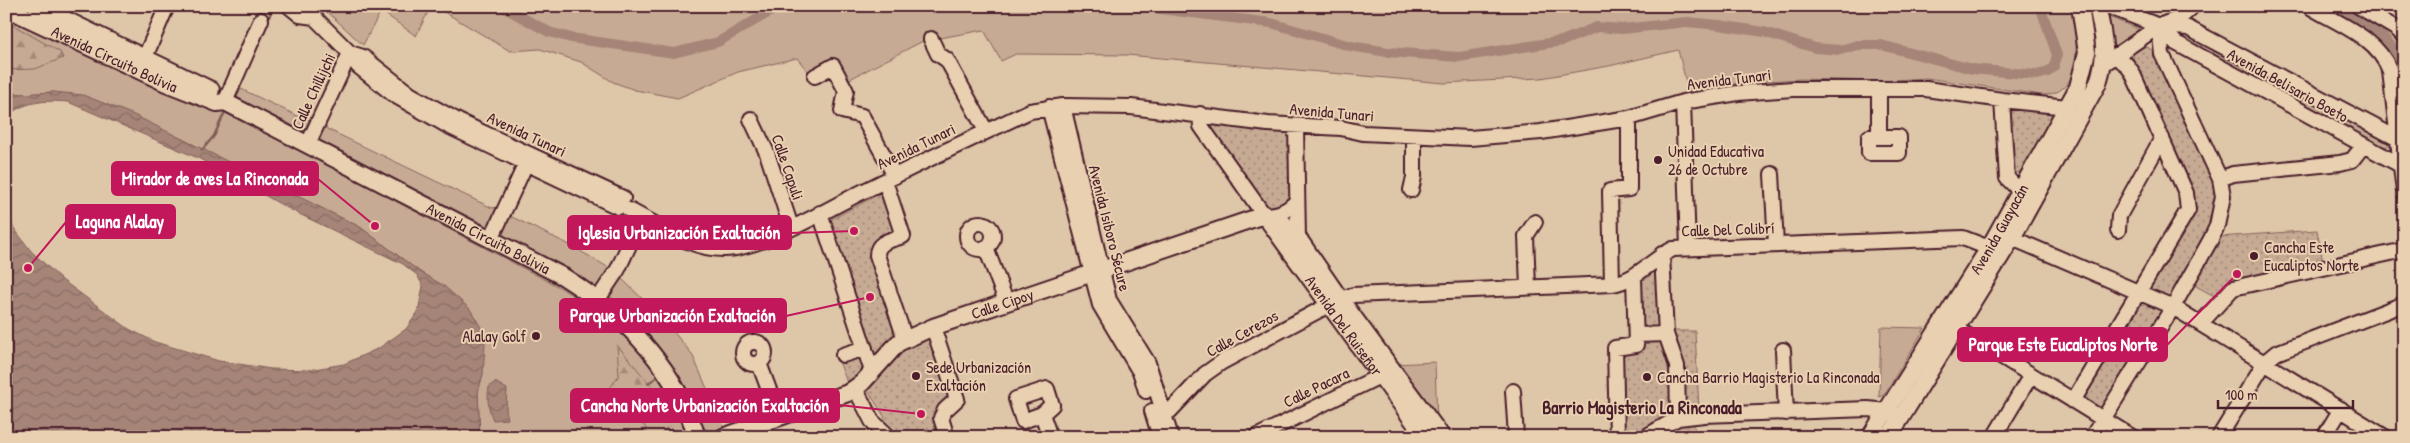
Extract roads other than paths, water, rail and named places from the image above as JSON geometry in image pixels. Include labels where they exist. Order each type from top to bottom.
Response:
[{"type":"main road","name":"Avenida Circuito Bolivia","points":[[37,6],[61,11],[145,57],[222,95],[225,102]]},
{"type":"main road","name":"Avenida Guayacán","points":[[1889,437],[1894,414],[2078,87],[2086,61],[2087,40],[2080,6]]},
{"type":"main road","name":"Avenida Guayacán","points":[[1870,437],[1894,414],[1957,330],[2012,238],[2098,83],[2110,59],[2097,6]]},
{"type":"main road","name":"Avenida Circuito Bolivia","points":[[6,8],[166,83],[218,103],[225,102],[491,239],[564,278],[598,299],[635,332],[651,351],[680,398],[697,437]]},
{"type":"main road","name":"Calle Cipoy","points":[[723,437],[840,397],[855,388],[894,346],[905,338],[1006,301],[1264,215]]},
{"type":"main road","name":"Avenida Del Ruiseñor","points":[[1264,215],[1279,219],[1298,238],[1335,302]]},
{"type":"main road","name":"Avenida Del Ruiseñor","points":[[1264,215],[1335,302],[1386,373],[1425,437]]},
{"type":"main road","name":"Avenida Del Ruiseñor","points":[[1386,373],[1442,437]]},
{"type":"street","points":[[145,57],[167,6]]},
{"type":"street","name":"Avenida Tunari","points":[[289,6],[300,15],[311,11],[350,53],[363,57],[388,79],[419,100],[528,159],[618,207],[623,198],[528,159]]},
{"type":"street","name":"Avenida Belisario Boeto","points":[[2107,6],[2159,26],[2188,28],[2401,140]]},
{"type":"street","points":[[2110,59],[2159,26],[2180,18],[2193,6]]},
{"type":"street","points":[[2308,6],[2368,41],[2385,58],[2390,71],[2401,140],[2404,192]]},
{"type":"street","points":[[2358,6],[2397,29],[2404,36]]},
{"type":"street","points":[[225,102],[261,20]]},
{"type":"street","points":[[2092,437],[2173,307],[2217,226],[2223,196],[2220,179],[2162,54],[2159,26]]},
{"type":"street","name":"Avenida Belisario Boeto","points":[[2159,26],[2176,44],[2403,167]]},
{"type":"street","points":[[931,39],[938,54],[948,60],[986,131]]},
{"type":"street","name":"Calle Chillijchi","points":[[308,144],[350,53]]},
{"type":"street","points":[[2074,401],[2188,210],[2186,192],[2132,72],[2126,64],[2110,59],[2086,61]]},
{"type":"street","points":[[815,76],[833,66],[846,91],[842,112],[862,116],[890,178],[903,236],[882,243],[877,255],[905,338]]},
{"type":"street","name":"Avenida Tunari","points":[[628,210],[692,243],[724,250],[764,239],[986,131],[1030,111],[1056,106],[1131,107],[1296,126],[1414,136],[1470,138],[1541,132],[1629,118],[1683,102],[1738,93],[1793,89],[1926,88],[2002,100],[2067,107]]},
{"type":"street","points":[[1879,89],[1879,137]]},
{"type":"street","points":[[2002,100],[2007,178],[2020,191]]},
{"type":"street","points":[[1683,102],[1688,248]]},
{"type":"street","name":"Avenida Isiboro Sécure","points":[[1056,106],[1096,271],[1109,300],[1148,363],[1162,435]]},
{"type":"street","name":"Avenida Del Ruiseñor","points":[[1200,114],[1201,126],[1264,215]]},
{"type":"street","points":[[1612,284],[1610,190],[1629,189],[1629,118]]},
{"type":"street","name":"Calle Capuli","points":[[751,119],[767,153],[791,227]]},
{"type":"street","points":[[1296,126],[1298,238]]},
{"type":"street","points":[[1411,190],[1414,177],[1414,136]]},
{"type":"street","points":[[2118,230],[2119,216],[2162,138]]},
{"type":"street","points":[[2220,179],[2234,174],[2340,163],[2352,160],[2363,146]]},
{"type":"street","points":[[491,239],[528,159]]},
{"type":"street","points":[[1772,174],[1776,245]]},
{"type":"street","name":"Calle Cipoy","points":[[1264,215],[1273,215],[1286,211],[1298,200]]},
{"type":"street","points":[[820,213],[872,371]]},
{"type":"street","points":[[598,299],[618,269],[642,217]]},
{"type":"street","points":[[1528,287],[1526,236],[1535,222]]},
{"type":"street","name":"Calle Del Colibrí","points":[[1335,302],[1353,295],[1612,284],[1634,278],[1662,254],[1673,249],[1963,238],[1988,248]]},
{"type":"street","points":[[2012,238],[2173,307],[2385,437]]},
{"type":"street","points":[[986,248],[1006,301]]},
{"type":"street","points":[[2201,324],[2233,288],[2404,250]]},
{"type":"street","points":[[1662,254],[1666,334],[1677,366],[1678,418]]},
{"type":"street","points":[[1617,437],[1615,348],[1636,345],[1634,278]]},
{"type":"street","name":"Calle Cerezos","points":[[1159,417],[1170,412],[1205,374],[1222,362],[1335,302]]},
{"type":"street","points":[[2219,437],[2265,362],[2276,353],[2404,304]]},
{"type":"street","points":[[932,327],[957,399],[945,410],[941,418],[947,437]]},
{"type":"street","points":[[1957,330],[2132,437]]},
{"type":"street","points":[[1637,335],[1666,334]]},
{"type":"street","points":[[843,355],[865,348]]},
{"type":"street","points":[[1783,350],[1786,413]]},
{"type":"street","points":[[760,363],[779,417]]},
{"type":"street","name":"Calle Pacara","points":[[1256,437],[1386,373]]},
{"type":"street","points":[[1994,437],[2031,375]]},
{"type":"street","points":[[855,388],[872,421],[886,434]]},
{"type":"street","points":[[1513,391],[1516,437]]},
{"type":"street","points":[[1646,437],[1662,432],[1678,418],[1704,414],[1868,409],[1894,414]]},
{"type":"street","points":[[2324,437],[2341,409]]},
{"type":"street","points":[[1042,414],[1050,437]]},
{"type":"water","points":[[6,92],[22,94],[54,92],[83,95],[134,115],[360,227],[420,272],[444,286],[470,309],[483,331],[485,344],[483,374],[478,392],[480,437],[6,437],[6,207],[13,227],[31,251],[62,280],[129,329],[155,342],[219,361],[271,369],[309,370],[344,364],[379,348],[406,329],[418,312],[423,286],[417,275],[403,264],[291,210],[198,158],[68,102],[51,101],[35,103],[20,108],[6,117]]},
{"type":"water","points":[[495,382],[507,389],[506,409],[508,419],[493,420],[491,416],[488,392],[489,387]]},
{"type":"waterway","points":[[267,21],[274,6]]},
{"type":"waterway","points":[[501,6],[549,32],[571,38],[674,53],[718,42],[780,6]]},
{"type":"waterway","points":[[1037,6],[1065,6]]},
{"type":"waterway","points":[[1137,6],[1271,23],[1350,46],[1388,52],[1459,57],[1562,41],[1597,27],[1622,29],[1687,22],[1764,32],[1815,48],[1840,50],[1858,45],[1881,45],[1972,69],[2037,75],[2048,72],[2054,66],[2057,55],[2040,6]]},
{"type":"waterway","points":[[2334,6],[2368,25],[2386,40],[2399,60],[2404,74]]},
{"type":"waterway","points":[[202,150],[214,136],[224,114]]},
{"type":"waterway","points":[[648,383],[656,378]]},
{"type":"place","name":"Unidad Educativa 26 de Octubre","points":[[1658,160]]},
{"type":"place","name":"Mirador de aves La Rinconada","points":[[375,226]]},
{"type":"place","name":"Iglesia Urbanización Exaltación","points":[[854,231]]},
{"type":"place","name":"Cancha Este Eucaliptos Norte","points":[[2254,256]]},
{"type":"place","name":"Laguna Alalay","points":[[28,268]]},
{"type":"place","name":"Parque Este Eucaliptos Norte","points":[[2237,274]]},
{"type":"place","name":"Parque Urbanización Exaltación","points":[[870,297]]},
{"type":"place","name":"Alalay Golf","points":[[536,336]]},
{"type":"place","name":"Sede Urbanización Exaltación","points":[[916,376]]},
{"type":"place","name":"Cancha Barrio Magisterio La Rinconada","points":[[1647,377]]},
{"type":"place","name":"Cancha Norte Urbanización Exaltación","points":[[921,414]]},
{"type":"district","name":"Barrio Magisterio La Rinconada","points":[[1642,407]]}]
